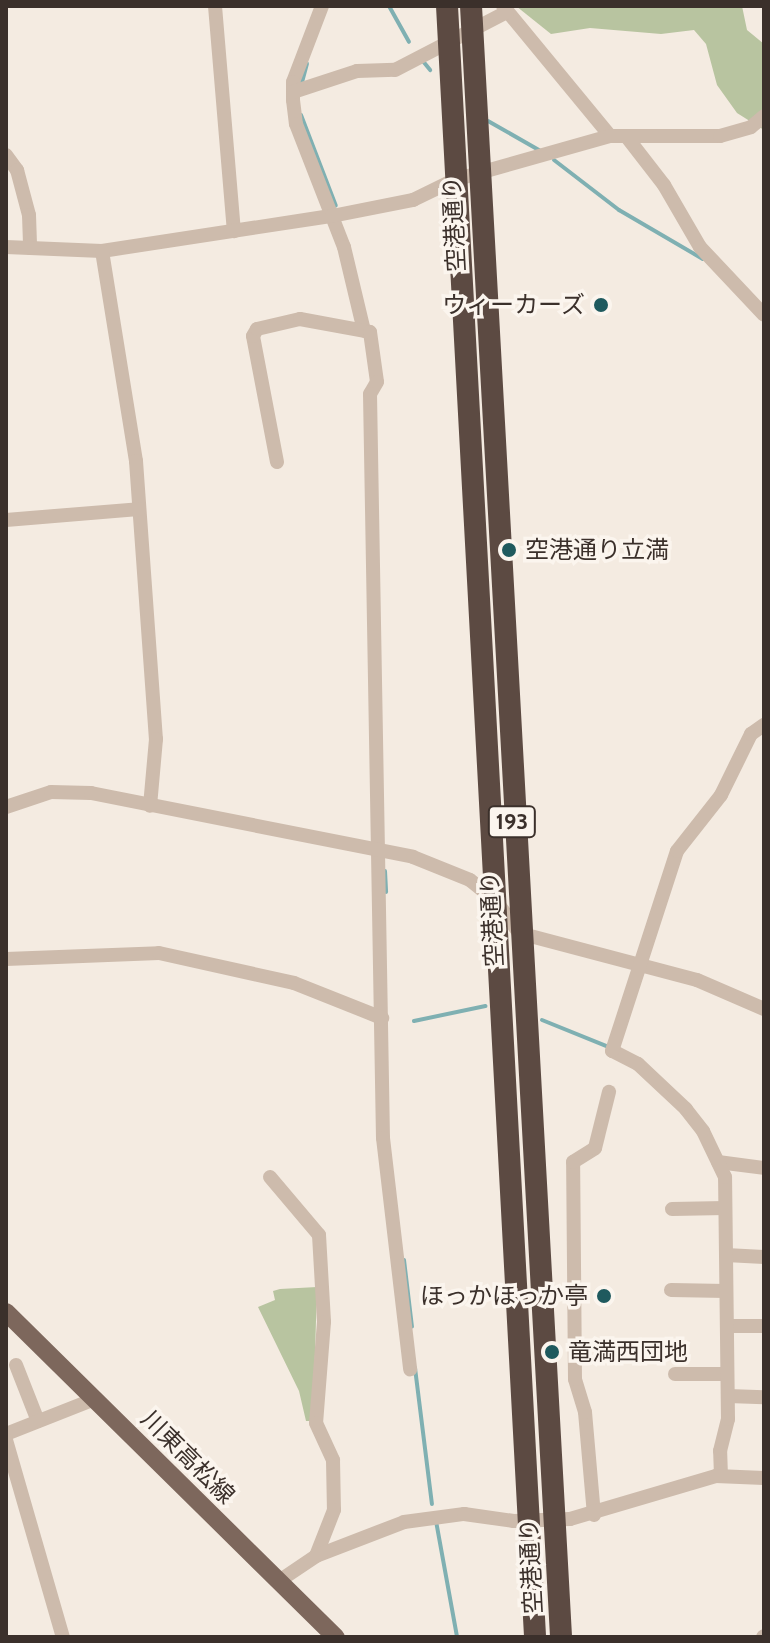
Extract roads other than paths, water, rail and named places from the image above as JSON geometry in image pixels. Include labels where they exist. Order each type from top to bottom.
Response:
[{"type":"highway","name":"空港通り","points":[[447,6],[535,1637]]},
{"type":"highway","name":"空港通り","points":[[471,17],[477,177],[561,1637]]},
{"type":"main road","name":"川東高松線","points":[[6,1312],[336,1637]]},
{"type":"street","points":[[215,6],[234,231]]},
{"type":"street","points":[[322,6],[293,92],[296,124],[332,216],[364,331]]},
{"type":"street","points":[[293,92],[357,71],[395,70],[448,39],[471,17],[505,9],[610,136]]},
{"type":"street","points":[[6,247],[102,251],[332,216],[413,200],[454,180],[477,177],[610,136],[720,136],[751,127],[764,116]]},
{"type":"street","points":[[626,136],[664,185],[700,247],[764,315]]},
{"type":"street","points":[[6,155],[17,170],[29,215],[30,248]]},
{"type":"street","points":[[102,251],[139,509],[156,739],[150,806]]},
{"type":"street","points":[[277,462],[253,336],[257,329],[300,319],[364,331],[373,337],[377,382],[370,394],[383,1138],[410,1369]]},
{"type":"street","points":[[6,520],[139,509]]},
{"type":"street","points":[[721,1476],[728,1396],[725,1177],[686,1109],[638,1064],[612,1051],[677,851],[721,795],[751,734],[764,725]]},
{"type":"street","points":[[6,807],[51,792],[91,793],[442,867],[470,880],[496,901],[519,933],[731,990],[764,1009]]},
{"type":"street","points":[[6,959],[159,953],[294,983],[382,1018]]},
{"type":"street","points":[[594,1515],[585,1412],[575,1379],[573,1162],[595,1148],[609,1092]]},
{"type":"street","points":[[718,1162],[764,1168]]},
{"type":"street","points":[[270,1177],[319,1235],[324,1322],[316,1423],[333,1460],[334,1510],[316,1556]]},
{"type":"street","points":[[672,1209],[725,1208]]},
{"type":"street","points":[[726,1255],[764,1257]]},
{"type":"street","points":[[671,1290],[726,1291]]},
{"type":"street","points":[[727,1326],[764,1326]]},
{"type":"street","points":[[16,1365],[38,1421]]},
{"type":"street","points":[[675,1374],[727,1374]]},
{"type":"street","points":[[728,1396],[764,1397]]},
{"type":"street","points":[[6,1434],[95,1399]]},
{"type":"street","points":[[6,1440],[63,1637]]},
{"type":"street","points":[[279,1581],[316,1556],[404,1522],[435,1516],[528,1520],[594,1515],[721,1476],[764,1478]]},
{"type":"waterway","points":[[389,6],[409,42]]},
{"type":"waterway","points":[[422,60],[430,70]]},
{"type":"waterway","points":[[301,86],[307,64]]},
{"type":"waterway","points":[[301,115],[336,206]]},
{"type":"waterway","points":[[488,121],[539,150]]},
{"type":"waterway","points":[[554,160],[619,210],[703,259]]},
{"type":"waterway","points":[[385,871],[386,892]]},
{"type":"waterway","points":[[414,1021],[485,1006]]},
{"type":"waterway","points":[[542,1020],[606,1046]]},
{"type":"waterway","points":[[404,1260],[412,1327]]},
{"type":"waterway","points":[[415,1368],[432,1504]]},
{"type":"waterway","points":[[436,1521],[457,1637]]},
{"type":"place","name":"ウィーカーズ","points":[[601,305]]},
{"type":"place","name":"空港通り立満","points":[[509,550]]},
{"type":"place","name":"ほっかほっか亭","points":[[604,1296]]},
{"type":"place","name":"竜満西団地","points":[[552,1352]]}]
